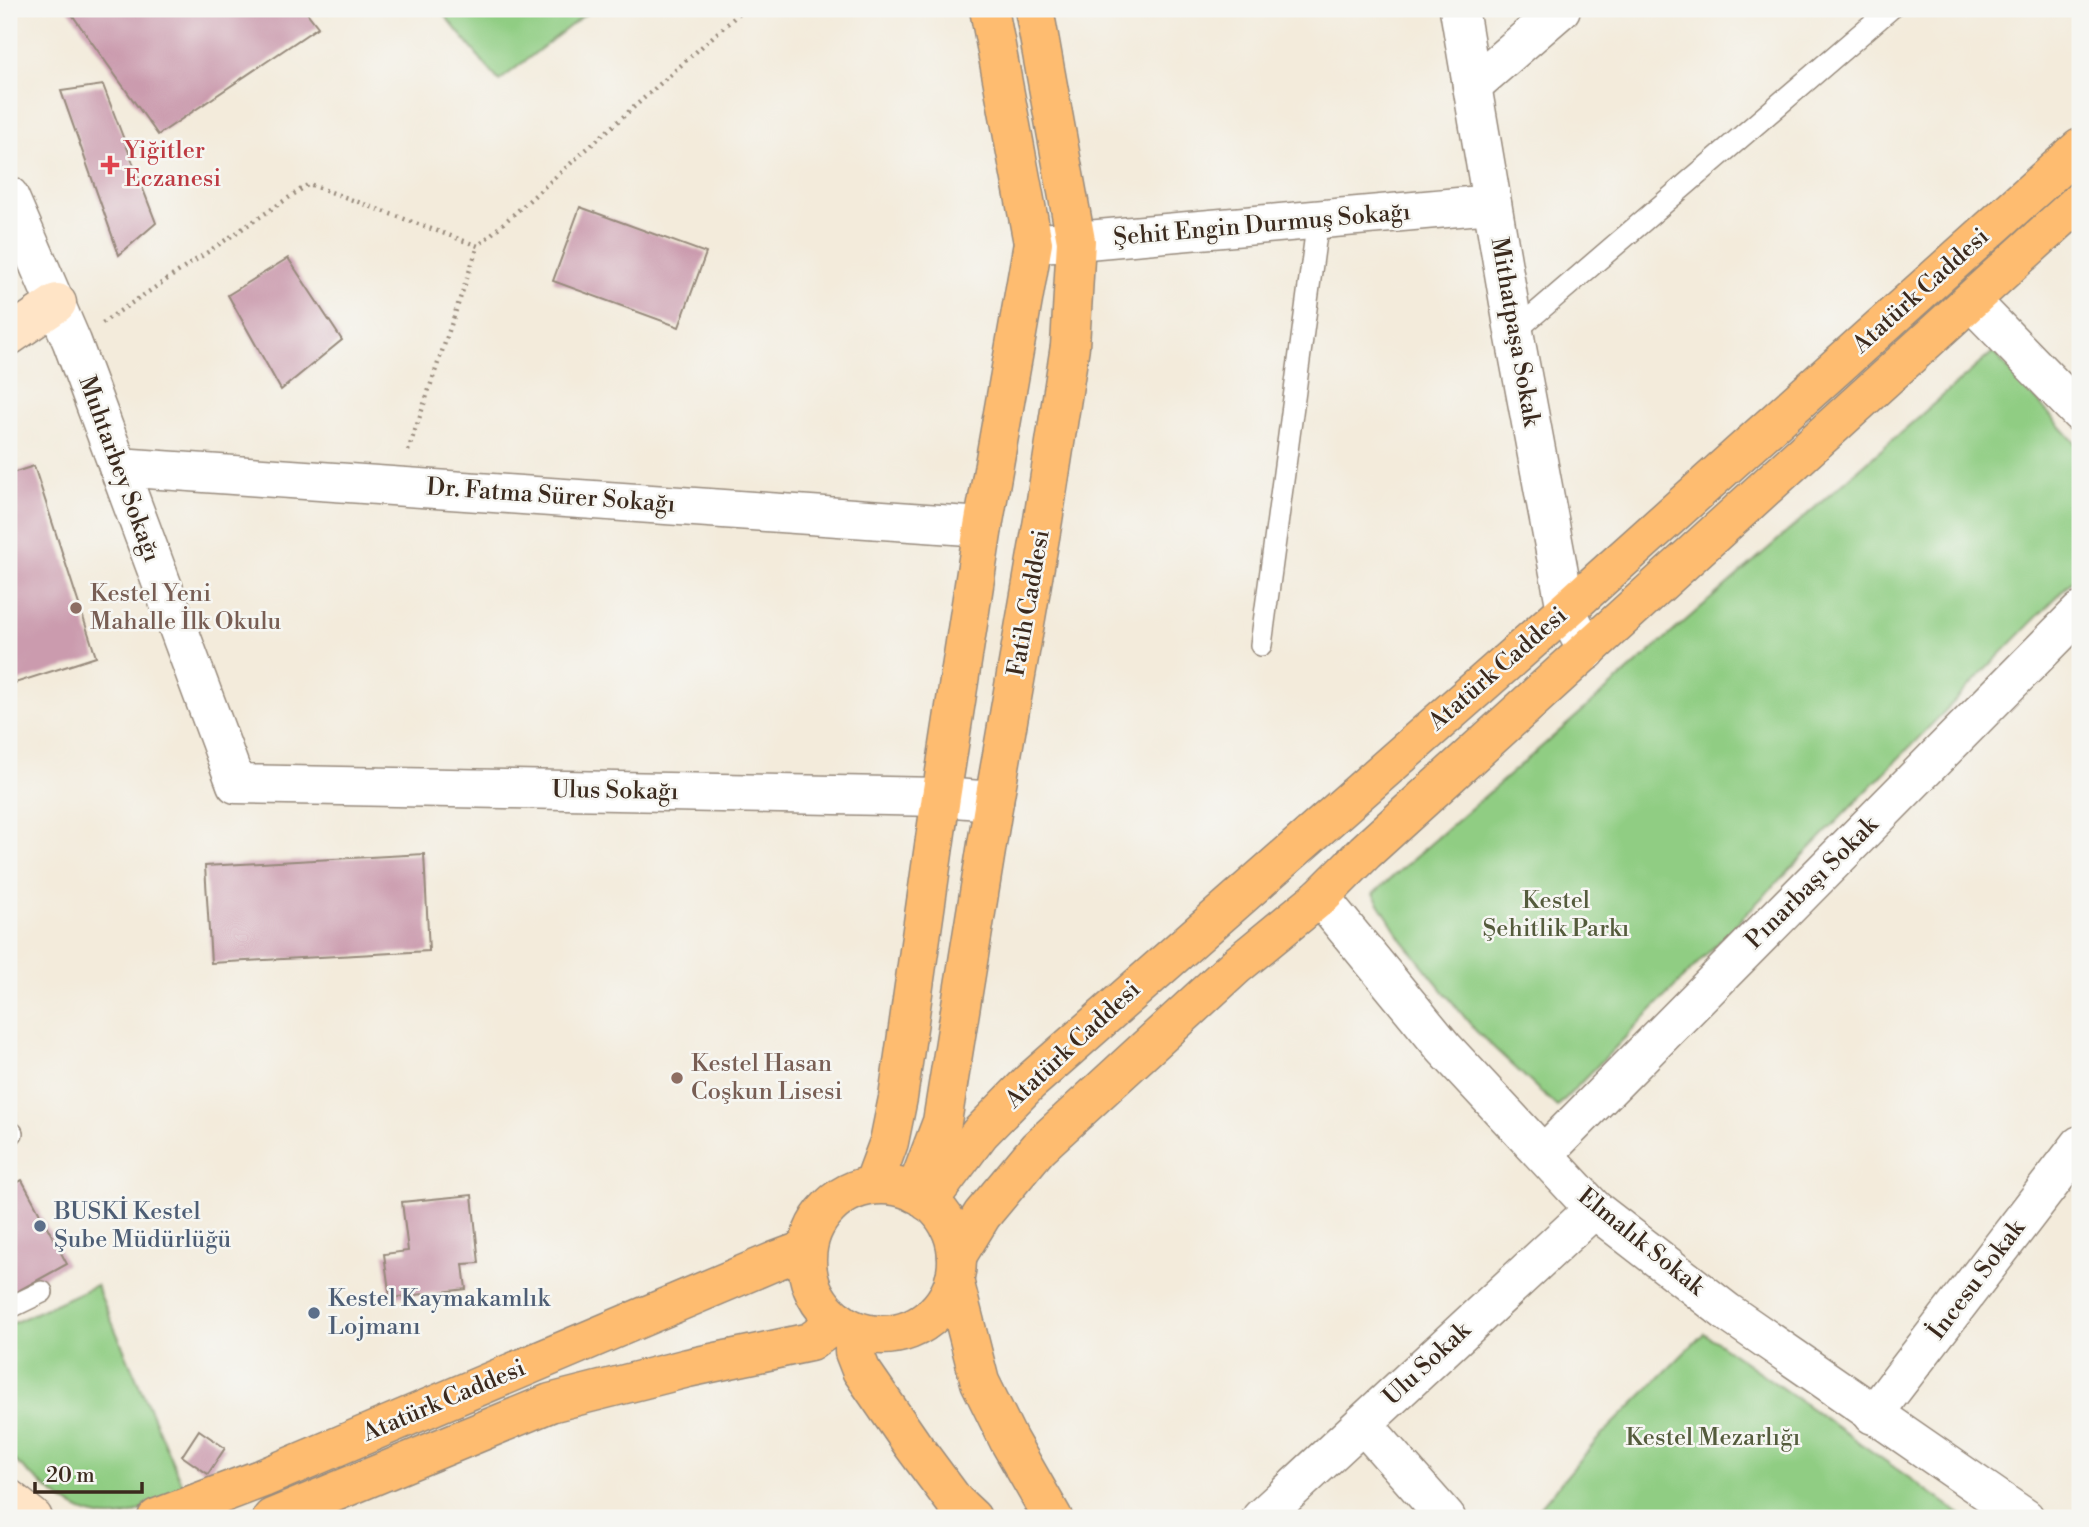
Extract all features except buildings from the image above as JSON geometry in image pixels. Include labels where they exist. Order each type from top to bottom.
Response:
[{"type":"main road","points":[[873,1185],[889,1142],[898,1098],[941,797],[1033,243],[989,9]]},
{"type":"main road","name":"Fatih Caddesi","points":[[921,1197],[942,1122],[994,801],[1044,520],[1070,346],[1076,241],[1034,9]]},
{"type":"main road","name":"Atatürk Caddesi","points":[[921,1197],[1030,1082],[1566,610],[2080,148]]},
{"type":"main road","name":"Atatürk Caddesi","points":[[956,1268],[982,1215],[1038,1148],[1236,967],[1320,897],[1365,852],[2080,201]]},
{"type":"main road","points":[[9,336],[57,303]]},
{"type":"main road","points":[[956,1268],[944,1303],[926,1321],[904,1332],[878,1335],[846,1326],[832,1317],[816,1298],[807,1275],[807,1249],[815,1225],[829,1205],[850,1192],[873,1185],[898,1186],[921,1197],[939,1211],[952,1231],[956,1268],[980,1382],[1009,1441],[1053,1518]]},
{"type":"main road","name":"Atatürk Caddesi","points":[[157,1518],[263,1478],[807,1249]]},
{"type":"main road","points":[[846,1326],[862,1370],[919,1454],[955,1502],[972,1518]]},
{"type":"main road","name":"Atatürk Caddesi","points":[[275,1517],[550,1404],[721,1360],[810,1342],[846,1326]]},
{"type":"main road","points":[[263,1478],[275,1517]]},
{"type":"main road","points":[[9,1499],[33,1518]]},
{"type":"street","name":"Mithatpaşa Sokak","points":[[1459,9],[1514,332],[1566,610],[1587,651]]},
{"type":"street","points":[[1472,86],[1562,9]]},
{"type":"street","name":"Muhtarbey Sokağı","points":[[9,196],[57,303],[236,784]]},
{"type":"street","name":"Şehit Engin Durmuş Sokağı","points":[[1033,243],[1492,204]]},
{"type":"street","points":[[1971,301],[2080,413]]},
{"type":"street","name":"Dr. Fatma Sürer Sokağı","points":[[118,467],[984,527]]},
{"type":"street","name":"Pınarbaşı Sokak","points":[[1544,1154],[2080,612]]},
{"type":"street","name":"Ulus Sokağı","points":[[236,784],[941,797],[994,801]]},
{"type":"street","name":"Elmalık Sokak","points":[[1320,897],[1444,1048],[1594,1209],[1727,1312],[2025,1518]]},
{"type":"street","name":"İncesu Sokak","points":[[1873,1415],[2080,1145]]},
{"type":"street","name":"Ulu Sokak","points":[[1261,1518],[1594,1209]]},
{"type":"street","points":[[1363,1424],[1447,1518]]},
{"type":"lane","points":[[1514,332],[1890,9]]},
{"type":"lane","points":[[1261,645],[1318,219]]},
{"type":"lane","points":[[9,1308],[42,1292]]},
{"type":"path","points":[[396,485],[478,246],[744,9]]},
{"type":"path","points":[[72,342],[309,184],[478,246]]},
{"type":"green space","points":[[439,9],[592,9],[499,81]]},
{"type":"green space","name":"Kestel Şehitlik Parkı","points":[[1993,352],[2080,448],[2080,573],[1557,1107],[1475,1030],[1402,940],[1373,894]]},
{"type":"green space","points":[[96,1285],[184,1489],[147,1508],[124,1516],[107,1517],[76,1508],[61,1500],[9,1456],[9,1325]]},
{"type":"green space","name":"Kestel Mezarlığı","points":[[1704,1333],[1966,1518],[1531,1518],[1597,1440]]},
{"type":"place","name":"Yiğitler Eczanesi","points":[[110,165]]},
{"type":"place","name":"Kestel Yeni Mahalle İlk Okulu","points":[[76,608]]},
{"type":"place","name":"Kestel Hasan Coşkun Lisesi","points":[[677,1078]]},
{"type":"place","name":"BUSKİ Kestel Şube Müdürlüğü","points":[[40,1226]]},
{"type":"place","name":"Kestel Kaymakamlık Lojmanı","points":[[314,1313]]}]
